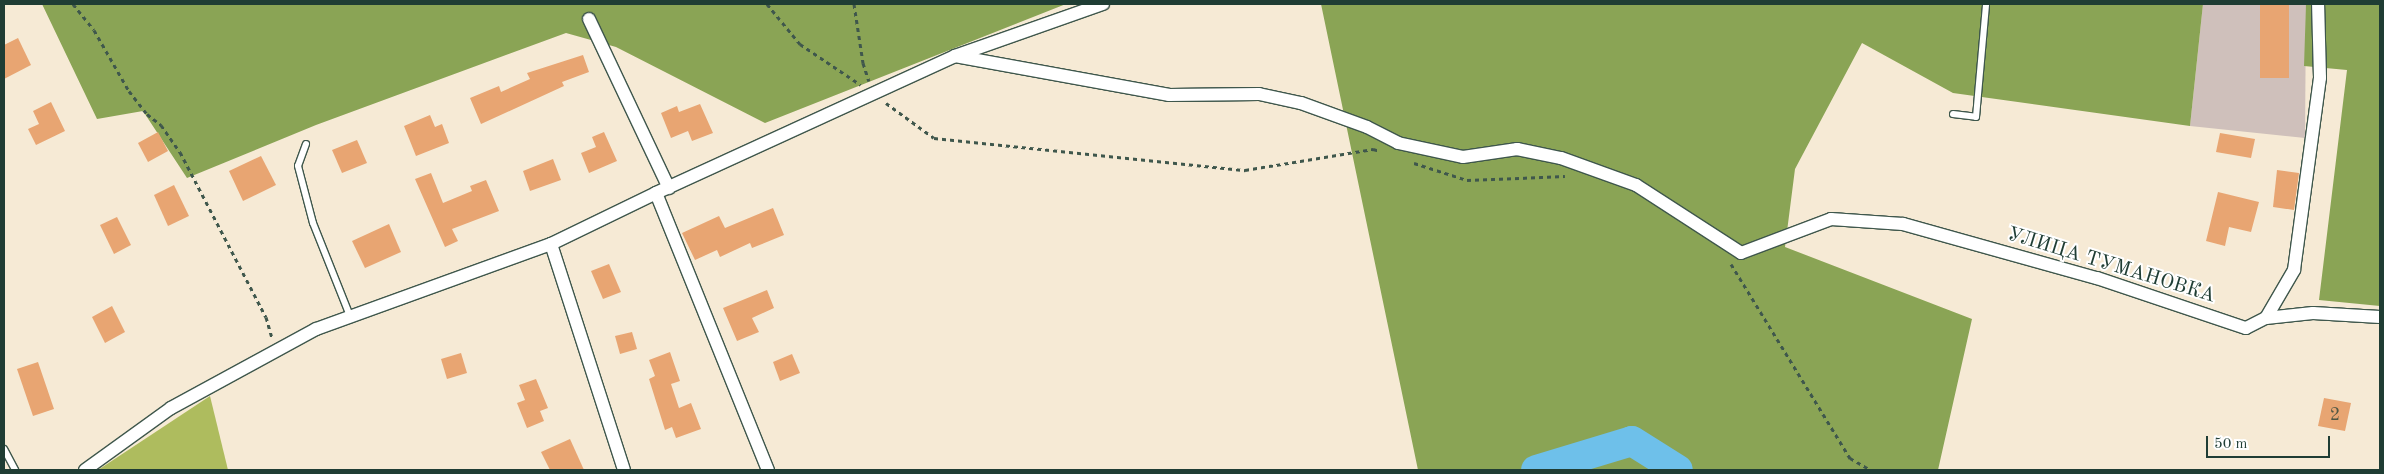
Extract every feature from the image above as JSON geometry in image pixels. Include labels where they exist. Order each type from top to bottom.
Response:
[{"type":"street","points":[[85,470],[171,408],[316,329],[551,244],[656,193],[955,56],[1103,4]]},
{"type":"street","points":[[2266,318],[2294,270],[2320,78],[2318,4]]},
{"type":"street","points":[[589,19],[669,188]]},
{"type":"street","name":"УЛИЦА ТУМАНОВКА","points":[[955,56],[1169,95],[1259,94],[1311,107],[1367,127],[1398,143],[1463,157],[1517,149],[1561,158],[1636,185],[1741,253],[1830,219],[1903,224],[2097,278],[2246,328],[2266,318],[2313,313],[2380,316]]},
{"type":"street","points":[[656,193],[768,470]]},
{"type":"street","points":[[551,244],[624,470]]},
{"type":"lane","points":[[1953,114],[1976,117],[1986,4]]},
{"type":"lane","points":[[306,144],[298,166],[313,223],[350,316]]},
{"type":"lane","points":[[4,449],[15,470]]},
{"type":"path","points":[[73,4],[94,30],[129,91],[147,114],[161,125],[180,152],[266,317],[276,351]]},
{"type":"path","points":[[767,4],[800,44],[874,94],[934,138],[1245,170],[1373,149],[1382,152]]},
{"type":"path","points":[[854,4],[863,63]]},
{"type":"path","points":[[1411,161],[1467,180],[1572,175]]},
{"type":"path","points":[[1728,259],[1850,458],[1872,470]]},
{"type":"shaded area","points":[[2203,4],[2306,4],[2305,138],[2190,126]]},
{"type":"green space","points":[[42,4],[1066,4],[765,123],[616,47],[566,33],[316,125],[187,178],[143,111],[97,119]]},
{"type":"green space","points":[[1321,4],[2203,4],[2190,126],[1953,93],[1862,43],[1795,169],[1785,247],[1972,319],[1938,470],[1418,470]]},
{"type":"green space","points":[[2306,4],[2380,4],[2380,306],[2319,300],[2347,70],[2304,66]]},
{"type":"green space","points":[[210,396],[228,470],[98,470]]},
{"type":"building","points":[[2260,4],[2289,4],[2289,78],[2260,78]]},
{"type":"building","points":[[18,38],[31,65],[4,79],[4,45]]},
{"type":"building","points":[[583,55],[589,72],[562,82],[564,86],[481,124],[470,98],[499,86],[501,92],[530,79],[527,73]]},
{"type":"building","points":[[51,102],[65,131],[36,145],[28,129],[39,124],[33,111]]},
{"type":"building","points":[[700,104],[713,133],[692,141],[688,131],[671,138],[661,113],[677,106],[679,112]]},
{"type":"building","points":[[430,115],[435,127],[442,124],[449,143],[416,156],[404,126]]},
{"type":"building","points":[[158,132],[168,151],[148,162],[138,143]]},
{"type":"building","points":[[604,132],[617,161],[589,173],[581,153],[596,147],[592,137]]},
{"type":"building","points":[[2220,133],[2255,139],[2251,158],[2216,152]]},
{"type":"building","points":[[357,140],[367,163],[342,173],[332,150]]},
{"type":"building","points":[[261,156],[276,185],[243,201],[229,171]]},
{"type":"building","points":[[553,159],[561,180],[530,191],[523,171]]},
{"type":"building","points":[[2277,170],[2299,173],[2294,210],[2273,207]]},
{"type":"building","points":[[431,173],[443,203],[472,191],[470,186],[486,180],[499,211],[452,229],[458,241],[445,247],[415,179]]},
{"type":"building","points":[[174,185],[189,216],[168,226],[154,195]]},
{"type":"building","points":[[2218,192],[2259,202],[2251,232],[2229,227],[2225,246],[2206,241]]},
{"type":"building","points":[[773,208],[784,235],[752,248],[750,243],[720,257],[717,250],[695,260],[682,233],[719,216],[725,228]]},
{"type":"building","points":[[117,217],[131,245],[114,254],[100,225]]},
{"type":"building","points":[[389,224],[401,252],[365,268],[352,241]]},
{"type":"building","points":[[609,264],[621,292],[603,299],[591,271]]},
{"type":"building","points":[[767,290],[774,308],[752,318],[759,332],[737,341],[723,308]]},
{"type":"building","points":[[112,306],[125,332],[105,343],[92,317]]},
{"type":"building","points":[[632,332],[637,349],[620,354],[615,336]]},
{"type":"building","points":[[670,352],[680,381],[671,384],[679,408],[691,403],[701,429],[676,438],[672,427],[665,430],[649,379],[655,376],[649,360]]},
{"type":"building","points":[[461,353],[467,373],[447,379],[441,359]]},
{"type":"building","points":[[792,354],[800,373],[780,381],[773,362]]},
{"type":"building","points":[[38,362],[54,409],[33,416],[17,369]]},
{"type":"building","points":[[536,379],[548,408],[540,411],[544,421],[527,428],[517,403],[525,400],[519,385]]},
{"type":"building","points":[[2324,398],[2351,403],[2345,431],[2318,426]]},
{"type":"building","points":[[570,439],[584,470],[550,470],[541,452]]},
{"type":"waterway","points":[[1536,470],[1632,441],[1678,470]]}]
